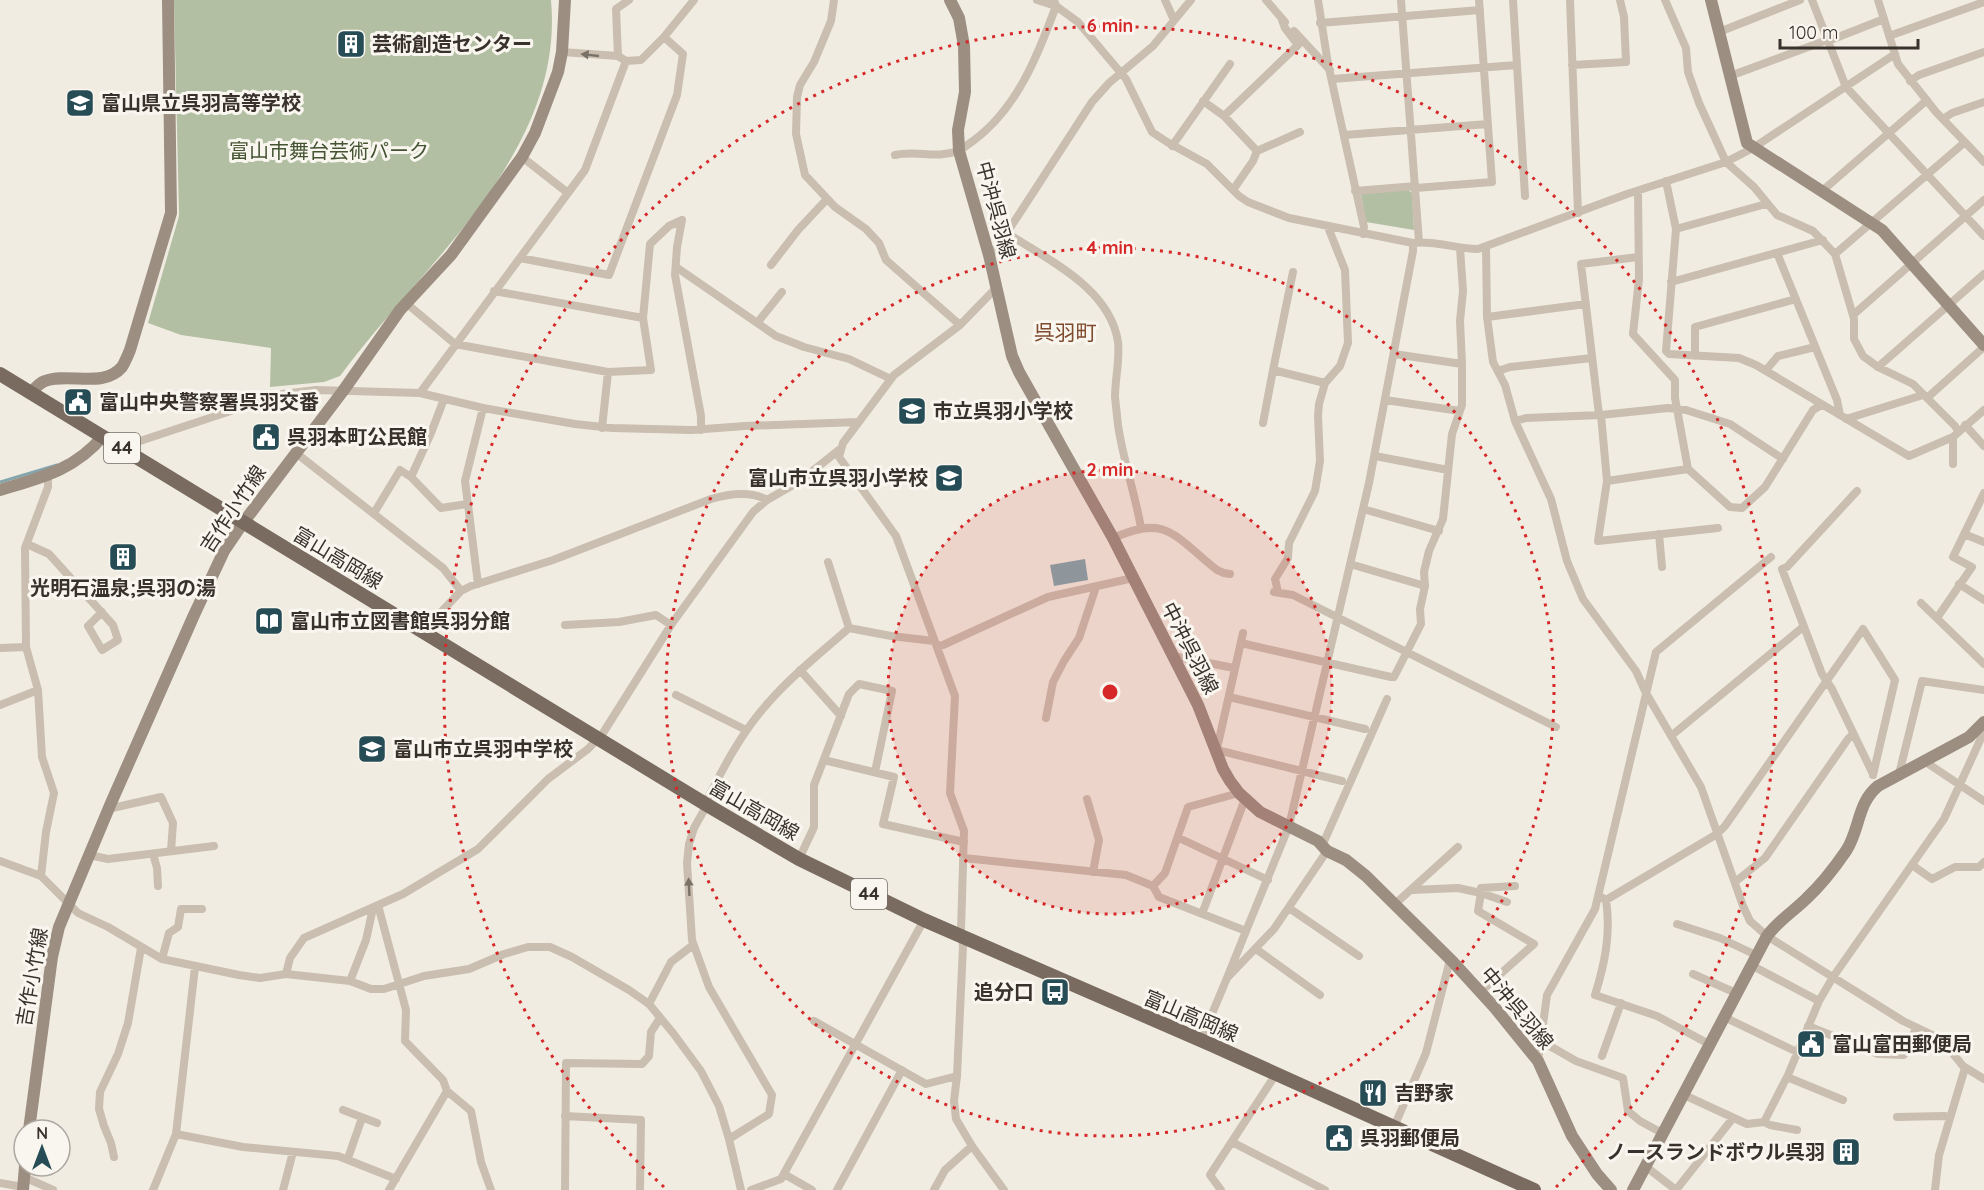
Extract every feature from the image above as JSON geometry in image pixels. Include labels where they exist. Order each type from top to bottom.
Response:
[{"type":"main road","points":[[31,393],[42,381],[56,378],[95,379],[110,376],[122,367],[130,350],[171,213],[168,0]]},
{"type":"main road","name":"吉作小竹線","points":[[31,1118],[52,957],[59,927],[108,809],[194,615],[225,551],[243,523],[406,303],[451,255],[522,157],[554,88],[562,52],[565,0]]},
{"type":"main road","name":"中沖呉羽線","points":[[950,0],[959,18],[964,46],[965,92],[958,130],[959,151],[989,255],[1012,356],[1113,538],[1198,705],[1223,769],[1242,796],[1260,812],[1318,841],[1366,876],[1480,992],[1538,1061],[1572,1136],[1611,1190]]},
{"type":"main road","points":[[1711,0],[1746,143],[1872,222],[1888,236],[1984,346]]},
{"type":"main road","name":"富山高岡線","points":[[0,374],[706,805],[799,859],[962,938],[1201,1040],[1534,1190]]},
{"type":"main road","points":[[0,490],[48,476],[77,461],[91,451],[103,436]]},
{"type":"main road","points":[[1633,1190],[1767,936],[1783,918],[1808,898],[1846,851],[1854,837],[1864,801],[1875,780],[1899,774],[1983,730]]},
{"type":"street","points":[[420,393],[585,170],[622,59],[616,4],[629,0]]},
{"type":"street","points":[[562,52],[641,60],[664,37],[694,0]]},
{"type":"street","points":[[834,0],[831,21],[814,62],[800,85],[795,108],[796,134],[803,168],[810,180],[842,213],[866,229],[879,243],[886,260],[960,325]]},
{"type":"street","points":[[1037,0],[1055,3],[1078,22],[1122,73],[1152,132],[1172,146],[1208,164],[1248,202],[1289,218],[1328,227],[1460,248],[1486,247],[1666,180],[1726,162],[1753,148],[1895,54]]},
{"type":"street","points":[[1165,0],[1174,20]]},
{"type":"street","points":[[989,255],[997,248],[1092,102],[1153,46],[1191,0]]},
{"type":"street","points":[[1224,116],[1298,45],[1266,0]]},
{"type":"street","points":[[1318,0],[1320,23],[1364,227],[1363,234]]},
{"type":"street","points":[[1201,1040],[1289,826],[1375,456],[1416,242],[1416,187],[1401,0]]},
{"type":"street","points":[[1355,191],[1492,182],[1479,0]]},
{"type":"street","points":[[1513,0],[1525,196]]},
{"type":"street","points":[[1570,0],[1578,213]]},
{"type":"street","points":[[1572,65],[1626,62],[1624,17],[1620,0]]},
{"type":"street","points":[[1665,0],[1686,48],[1688,72],[1699,103],[1726,162],[1783,219],[1805,226],[1823,240],[1835,254],[1853,315],[1854,339],[1867,361],[1913,384],[1959,431],[1984,446]]},
{"type":"street","points":[[1719,32],[1800,0]]},
{"type":"street","points":[[1878,0],[1898,64],[1943,119],[1982,157]]},
{"type":"street","points":[[1814,1],[1846,87],[1984,236]]},
{"type":"street","points":[[1889,36],[1984,2]]},
{"type":"street","points":[[895,155],[910,152],[931,156],[959,151],[989,128],[1016,92],[1039,52],[1055,3]]},
{"type":"street","points":[[1320,23],[1480,10]]},
{"type":"street","points":[[1730,76],[1884,19]]},
{"type":"street","points":[[1282,20],[1290,25],[1331,75]]},
{"type":"street","points":[[520,258],[609,275],[677,95],[683,54],[664,37]]},
{"type":"street","points":[[1910,81],[1919,75],[1984,52]]},
{"type":"street","points":[[1172,146],[1230,64]]},
{"type":"street","points":[[1331,75],[1407,74],[1517,65]]},
{"type":"street","points":[[1822,191],[1927,100]]},
{"type":"street","points":[[1203,101],[1224,116],[1257,151]]},
{"type":"street","points":[[1943,119],[1984,102]]},
{"type":"street","points":[[1344,135],[1488,124]]},
{"type":"street","points":[[1233,190],[1253,161],[1257,151],[1300,132]]},
{"type":"street","points":[[1835,254],[1965,142]]},
{"type":"street","points":[[522,157],[567,193]]},
{"type":"street","points":[[1666,180],[1676,229],[1666,351],[1669,354],[1739,358],[1766,370],[1909,456],[1959,431],[1984,410]]},
{"type":"street","points":[[1638,191],[1639,279],[1633,334],[1675,380],[1677,408],[1688,469],[1730,507],[1742,508],[1765,487],[1813,410],[1821,405]]},
{"type":"street","points":[[771,266],[798,230],[827,198]]},
{"type":"street","points":[[1853,315],[1984,200]]},
{"type":"street","points":[[1676,229],[1766,204]]},
{"type":"street","points":[[406,303],[455,344],[608,372],[651,370],[643,318],[650,244],[669,226],[682,220],[676,267],[678,294],[701,416],[701,430]]},
{"type":"street","points":[[1328,227],[1345,270],[1348,343],[1340,366],[1325,383],[1318,416],[1320,461],[1317,484],[1312,499],[1289,543],[1288,558],[1275,579],[1276,592],[1293,595],[1338,616],[1556,727]]},
{"type":"street","points":[[1006,233],[1065,271],[1089,290],[1104,306],[1114,324],[1118,344],[1115,397],[1118,425],[1141,528]]},
{"type":"street","points":[[1671,282],[1823,240]]},
{"type":"street","points":[[1486,247],[1487,317],[1493,362],[1507,391],[1515,421],[1551,499],[1567,561],[1578,589],[1636,671],[1646,693],[1701,787],[1750,921],[1767,936],[1833,977],[1916,1028],[1941,1039],[1965,1068],[1984,1079]]},
{"type":"street","points":[[1240,643],[1392,677],[1407,651],[1421,624],[1420,609],[1425,586],[1424,572],[1429,551],[1443,519],[1452,434],[1460,411],[1462,364],[1460,321],[1463,291],[1460,248]]},
{"type":"street","points":[[1777,253],[1843,417]]},
{"type":"street","points":[[1638,257],[1581,264],[1607,481],[1598,541],[1718,528]]},
{"type":"street","points":[[676,267],[788,342],[849,359],[891,379]]},
{"type":"street","points":[[1263,423],[1293,272]]},
{"type":"street","points":[[1878,367],[1984,274]]},
{"type":"street","points":[[286,974],[290,958],[304,938],[403,894],[478,849],[548,779],[588,749],[598,738],[671,625],[753,512],[767,500],[801,481],[839,450],[891,379],[960,325],[996,288]]},
{"type":"street","points":[[494,291],[643,318]]},
{"type":"street","points":[[757,323],[782,292]]},
{"type":"street","points":[[1695,356],[1695,327],[1796,299]]},
{"type":"street","points":[[1487,317],[1586,304]]},
{"type":"street","points":[[1843,417],[1925,396],[1984,346]]},
{"type":"street","points":[[1766,370],[1778,356],[1815,347]]},
{"type":"street","points":[[1394,354],[1462,364]]},
{"type":"street","points":[[1498,371],[1510,367],[1592,358]]},
{"type":"street","points":[[1273,370],[1325,383]]},
{"type":"street","points":[[602,428],[608,372]]},
{"type":"street","points":[[126,450],[137,442],[282,394],[316,390],[420,393],[483,408],[602,428],[701,430],[858,422]]},
{"type":"street","points":[[411,477],[444,399]]},
{"type":"street","points":[[1385,400],[1460,411]]},
{"type":"street","points":[[478,584],[465,481],[483,408]]},
{"type":"street","points":[[1515,421],[1526,418],[1600,415],[1677,408],[1730,424],[1783,459]]},
{"type":"street","points":[[1953,464],[1959,431]]},
{"type":"street","points":[[839,450],[842,464],[896,536],[955,696],[950,793],[961,821],[964,858],[957,1076],[954,1101],[956,1119],[972,1146],[1004,1190]]},
{"type":"street","points":[[296,453],[443,568],[461,591]]},
{"type":"street","points":[[1375,456],[1449,470]]},
{"type":"street","points":[[1607,481],[1688,469]]},
{"type":"street","points":[[374,513],[400,470],[411,477],[441,508],[468,504]]},
{"type":"street","points":[[41,876],[46,832],[54,793],[42,757],[38,690],[26,647],[27,544],[48,488],[48,476]]},
{"type":"street","points":[[1857,491],[1787,567],[1782,569],[1826,681],[1832,689],[1875,780]]},
{"type":"street","points":[[1937,618],[1972,567],[1953,556],[1984,493]]},
{"type":"street","points":[[422,632],[461,591],[478,584],[553,560],[711,499],[736,495],[761,497],[767,500]]},
{"type":"street","points":[[1363,509],[1439,531]]},
{"type":"street","points":[[1113,538],[1141,528],[1157,526],[1185,543],[1217,571],[1230,574]]},
{"type":"street","points":[[1659,534],[1662,567]]},
{"type":"street","points":[[1964,534],[1984,542]]},
{"type":"street","points":[[27,544],[49,554],[102,612]]},
{"type":"street","points":[[1538,1061],[1546,995],[1602,897],[1656,652],[1771,557]]},
{"type":"street","points":[[828,562],[849,628]]},
{"type":"street","points":[[1350,564],[1425,586]]},
{"type":"street","points":[[849,628],[935,644],[982,628],[1048,597],[1133,578]]},
{"type":"street","points":[[1959,584],[1984,600]]},
{"type":"street","points":[[1046,718],[1053,682],[1079,638],[1096,587]]},
{"type":"street","points":[[1921,603],[1984,664]]},
{"type":"street","points":[[565,625],[619,622],[656,615],[671,625]]},
{"type":"street","points":[[1671,736],[1803,627]]},
{"type":"street","points":[[729,1139],[769,1114],[772,1095],[709,987],[693,945],[688,854],[694,828],[729,757],[746,730],[800,670],[849,628]]},
{"type":"street","points":[[1602,897],[1717,834],[1725,826],[1863,629],[1895,680],[1875,780]]},
{"type":"street","points":[[1216,753],[1243,633]]},
{"type":"street","points":[[0,648],[26,647]]},
{"type":"street","points":[[1173,656],[1234,668]]},
{"type":"street","points":[[800,670],[841,716]]},
{"type":"street","points":[[1899,774],[1922,681],[1984,690]]},
{"type":"street","points":[[799,859],[814,826],[814,785],[849,694],[860,684],[892,691],[875,772]]},
{"type":"street","points":[[0,705],[38,690]]},
{"type":"street","points":[[676,695],[746,730]]},
{"type":"street","points":[[1229,697],[1365,729]]},
{"type":"street","points":[[1227,978],[1275,929],[1325,848],[1387,699]]},
{"type":"street","points":[[1764,1122],[1787,1077],[1819,1001],[1833,977],[1944,819],[1983,730]]},
{"type":"street","points":[[1735,882],[1765,858],[1853,734]]},
{"type":"street","points":[[1216,753],[1221,751],[1342,780]]},
{"type":"street","points":[[824,760],[894,777],[883,824],[964,842]]},
{"type":"street","points":[[1924,761],[1984,801]]},
{"type":"street","points":[[1153,886],[1165,873],[1188,807],[1242,796],[1223,859],[1202,914]]},
{"type":"street","points":[[108,809],[161,797],[173,823],[171,851]]},
{"type":"street","points":[[1087,799],[1099,840],[1093,872]]},
{"type":"street","points":[[1179,838],[1268,880]]},
{"type":"street","points":[[89,855],[108,859],[214,846]]},
{"type":"street","points":[[1395,904],[1458,847]]},
{"type":"street","points":[[153,854],[158,886]]},
{"type":"street","points":[[964,858],[1126,875],[1153,886],[1159,897],[1246,931]]},
{"type":"street","points":[[0,861],[41,876],[78,913],[108,927],[162,959],[260,978],[286,974],[350,981],[371,989],[384,989],[424,976],[469,969],[504,954],[528,947],[550,947],[610,979],[649,1004],[701,1071],[719,1106],[741,1190]]},
{"type":"street","points":[[1912,865],[1932,879],[1955,867],[1979,867],[1984,862]]},
{"type":"street","points":[[1480,992],[1534,944],[1478,911],[1481,888],[1515,886]]},
{"type":"street","points":[[1412,890],[1458,888],[1507,902]]},
{"type":"street","points":[[1602,897],[1609,918],[1608,936],[1603,970],[1595,995],[1657,1016],[1709,1044]]},
{"type":"street","points":[[350,981],[376,907]]},
{"type":"street","points":[[376,907],[401,985],[406,1010],[405,1041],[443,1080],[447,1091],[471,1111],[481,1162],[491,1190]]},
{"type":"street","points":[[1290,908],[1359,956]]},
{"type":"street","points":[[162,959],[169,933],[178,927],[181,909],[202,909]]},
{"type":"street","points":[[751,1190],[781,1179],[924,920]]},
{"type":"street","points":[[1677,924],[1720,938],[1819,1001]]},
{"type":"street","points":[[649,1004],[671,962],[693,945]]},
{"type":"street","points":[[114,1157],[99,1109],[100,1092],[118,1054],[128,1023],[141,948]]},
{"type":"street","points":[[1256,949],[1320,995]]},
{"type":"street","points":[[1394,1127],[1426,1053],[1450,960]]},
{"type":"street","points":[[153,1190],[176,1134],[195,967]]},
{"type":"street","points":[[1693,974],[1736,993]]},
{"type":"street","points":[[1602,1056],[1621,1003]]},
{"type":"street","points":[[1724,1017],[1797,1052]]},
{"type":"street","points":[[565,1190],[566,1063],[642,1064],[649,1056],[651,1032],[660,1018]]},
{"type":"street","points":[[814,1021],[926,1084],[957,1076]]},
{"type":"street","points":[[1808,1026],[1878,1054],[1904,1055],[1916,1028]]},
{"type":"street","points":[[1541,1041],[1576,1061],[1623,1078],[1628,1111],[1662,1132]]},
{"type":"street","points":[[1935,1190],[1939,1155],[1965,1068]]},
{"type":"street","points":[[837,1190],[902,1071]]},
{"type":"street","points":[[1221,1190],[1210,1175],[1276,1074]]},
{"type":"street","points":[[1787,1077],[1843,1100]]},
{"type":"street","points":[[389,1190],[447,1091]]},
{"type":"street","points":[[1682,1094],[1747,1124],[1764,1122],[1797,1130]]},
{"type":"street","points":[[343,1110],[376,1122]]},
{"type":"street","points":[[565,1116],[641,1120],[640,1190]]},
{"type":"street","points":[[1898,1117],[1950,1117]]},
{"type":"street","points":[[348,1158],[362,1118]]},
{"type":"street","points":[[1645,1166],[1676,1190],[1732,1118]]},
{"type":"street","points":[[176,1134],[243,1147],[348,1158],[396,1179]]},
{"type":"street","points":[[1232,1142],[1325,1190]]},
{"type":"street","points":[[934,1190],[945,1170],[972,1146]]},
{"type":"street","points":[[283,1190],[293,1152]]},
{"type":"street","points":[[784,1174],[812,1190]]},
{"type":"street","points":[[0,1183],[24,1180],[53,1190]]},
{"type":"green space","name":"富山市舞台芸術パーク","points":[[174,0],[551,0],[549,55],[535,108],[512,157],[481,203],[446,248],[340,376],[324,382],[270,387],[271,348],[181,335],[148,323],[179,216]]},
{"type":"green space","points":[[1408,190],[1412,193],[1414,230],[1366,222],[1361,194]]},
{"type":"water","points":[[1085,559],[1088,580],[1054,586],[1050,565]]},
{"type":"waterway","points":[[0,482],[57,465]]},
{"type":"place","name":"芸術創造センター","points":[[351,44]]},
{"type":"place","name":"富山県立呉羽高等学校","points":[[80,103]]},
{"type":"place","name":"富山中央警察署呉羽交番","points":[[78,402]]},
{"type":"place","name":"市立呉羽小学校","points":[[912,411]]},
{"type":"place","name":"呉羽本町公民館","points":[[266,437]]},
{"type":"place","name":"富山市立呉羽小学校","points":[[949,478]]},
{"type":"place","name":"光明石温泉;呉羽の湯","points":[[123,557]]},
{"type":"place","name":"富山市立図書館呉羽分館","points":[[269,621]]},
{"type":"place","name":"富山市立呉羽中学校","points":[[372,749]]},
{"type":"place","name":"追分口","points":[[1055,992]]},
{"type":"place","name":"富山富田郵便局","points":[[1811,1044]]},
{"type":"place","name":"吉野家","points":[[1373,1093]]},
{"type":"place","name":"呉羽郵便局","points":[[1339,1138]]},
{"type":"place","name":"ノースランドボウル呉羽","points":[[1846,1152]]},
{"type":"district","name":"呉羽町","points":[[1065,333]]}]
